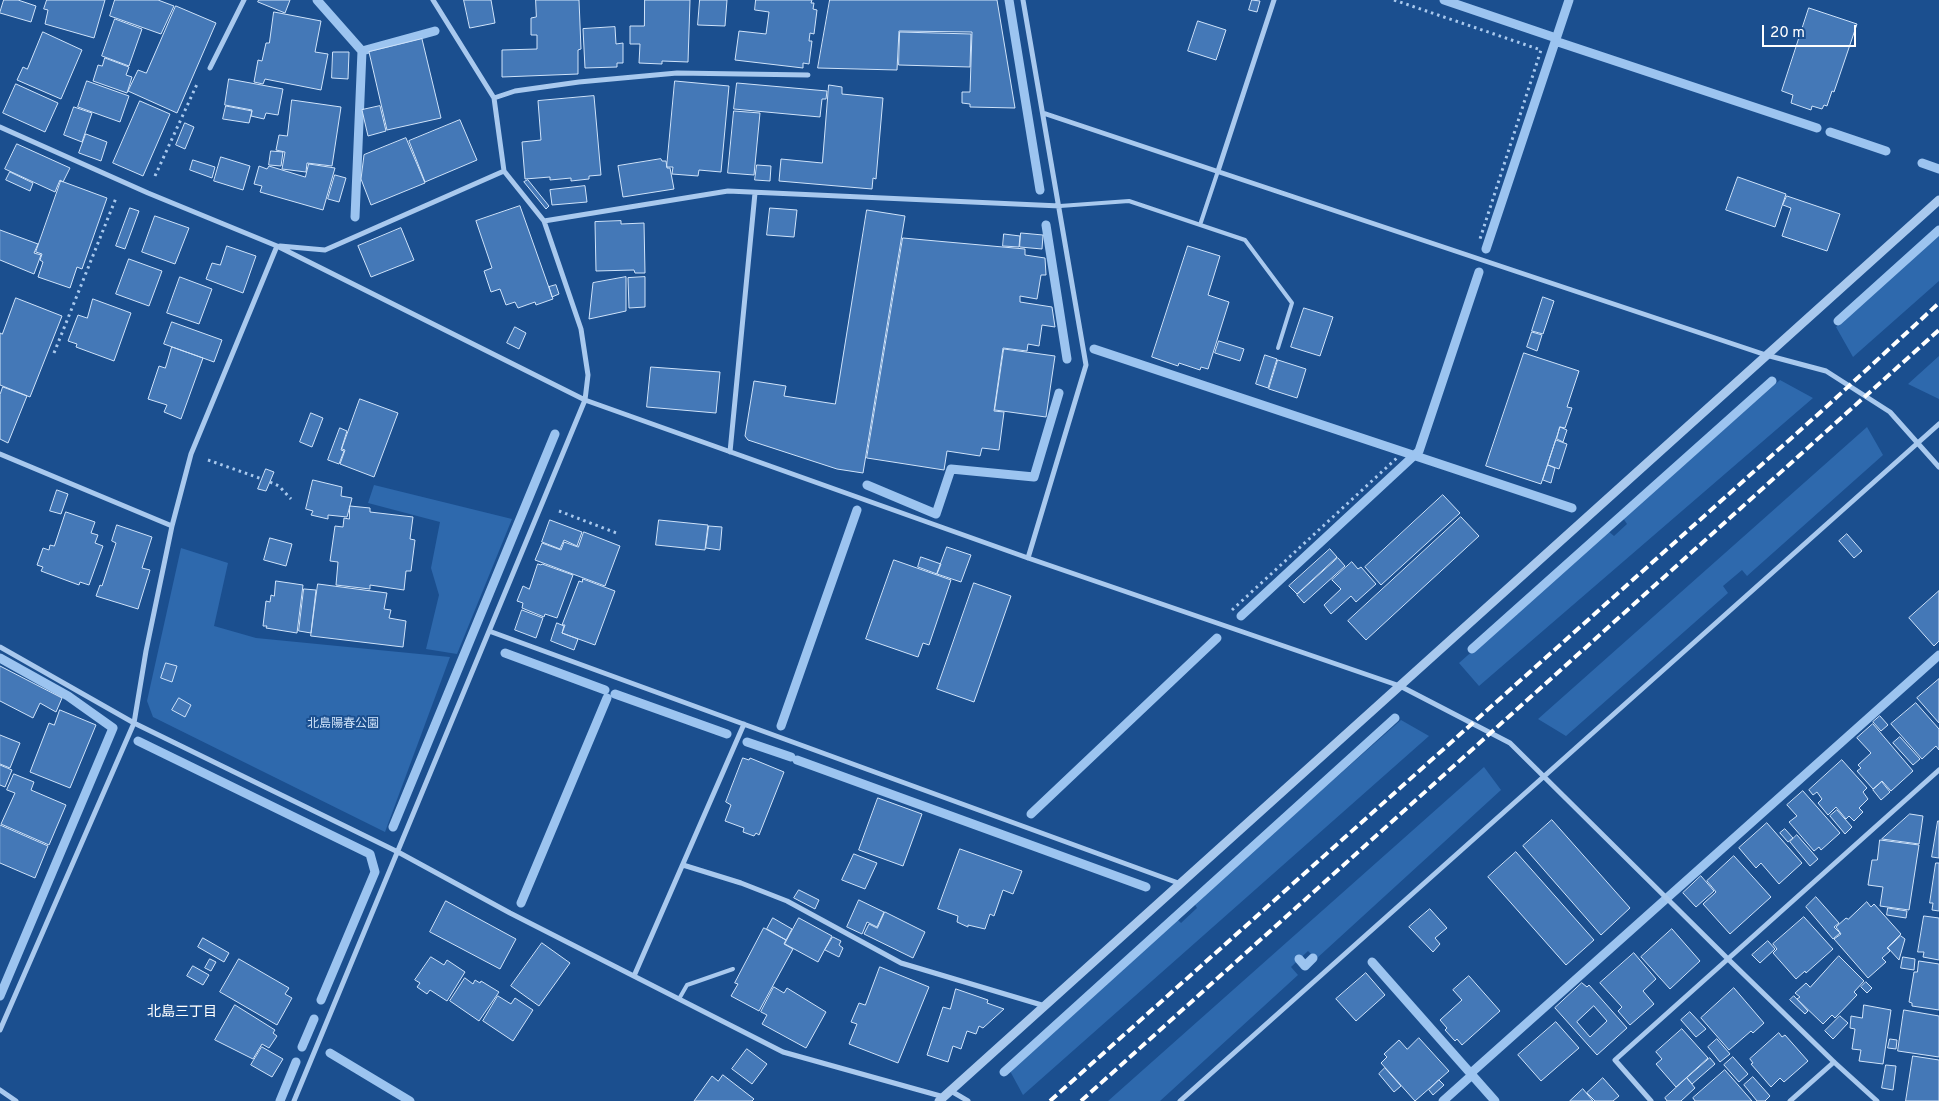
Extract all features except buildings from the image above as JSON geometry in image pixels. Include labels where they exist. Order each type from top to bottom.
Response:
[{"type":"street","points":[[210,68],[244,0]]},
{"type":"street","points":[[294,1101],[585,400],[588,375],[581,329],[544,221],[504,171],[494,98],[433,0]]},
{"type":"street","points":[[1023,0],[1086,365],[1028,558]]},
{"type":"street","points":[[1218,171],[1274,0]]},
{"type":"street","points":[[494,98],[515,91],[677,73],[808,75]]},
{"type":"street","points":[[1044,113],[1766,355],[1826,371],[1890,412],[1939,467]]},
{"type":"street","points":[[0,128],[148,193],[277,246],[585,400],[1028,558],[1400,686],[1510,743],[1672,905],[1834,1062],[1877,1101]]},
{"type":"street","points":[[277,246],[325,250],[504,171]]},
{"type":"street","points":[[544,221],[728,192],[1060,206]]},
{"type":"street","points":[[730,452],[755,193]]},
{"type":"street","points":[[945,1096],[1939,200]]},
{"type":"street","points":[[0,1030],[134,723],[146,651],[172,526],[191,454],[277,246]]},
{"type":"street","points":[[1180,1101],[1939,424]]},
{"type":"street","points":[[0,454],[172,526]]},
{"type":"street","points":[[489,631],[1181,884]]},
{"type":"street","points":[[0,647],[134,723],[398,852],[510,912],[783,1052],[968,1101]]},
{"type":"street","points":[[634,976],[744,724]]},
{"type":"street","points":[[1651,1101],[1615,1060],[1939,770]]},
{"type":"street","points":[[683,865],[741,883],[787,902],[901,963],[1045,1006]]},
{"type":"street","points":[[1790,1101],[1834,1062]]},
{"type":"street","points":[[0,1090],[16,1101]]},
{"type":"lane","points":[[1200,225],[1218,171]]},
{"type":"lane","points":[[1060,206],[1129,201],[1245,240],[1292,303],[1278,348]]},
{"type":"lane","points":[[680,999],[687,985],[733,969]]},
{"type":"path","points":[[1394,0],[1541,50],[1474,257]]},
{"type":"path","points":[[148,193],[203,71],[210,68]]},
{"type":"path","points":[[54,353],[123,182]]},
{"type":"path","points":[[191,454],[262,480]]},
{"type":"path","points":[[1218,623],[1399,456]]},
{"type":"path","points":[[270,482],[279,486],[291,499]]},
{"type":"path","points":[[541,505],[619,534]]},
{"type":"green space","points":[[1939,233],[1939,281],[1853,357],[1836,327]]},
{"type":"green space","points":[[1939,356],[1939,399],[1908,384]]},
{"type":"green space","points":[[1780,380],[1813,398],[1479,686],[1459,663],[1608,531],[1614,536],[1627,524],[1623,518]]},
{"type":"green space","points":[[1867,427],[1883,455],[1747,576],[1742,570],[1723,586],[1728,593],[1566,736],[1538,719]]},
{"type":"green space","points":[[374,485],[512,519],[457,654],[426,649],[439,595],[431,568],[440,522],[368,503]]},
{"type":"green space","name":"北島陽春公園","points":[[181,548],[228,563],[214,626],[256,638],[450,657],[385,832],[153,717],[147,701]]},
{"type":"green space","points":[[1401,720],[1429,736],[1023,1095],[1010,1071],[1177,919],[1181,923],[1197,908],[1194,903]]},
{"type":"green space","points":[[1484,767],[1501,790],[1316,959],[1308,951],[1291,967],[1298,975],[1160,1101],[1108,1101]]},
{"type":"waterway","points":[[317,0],[362,51],[355,217]]},
{"type":"waterway","points":[[1009,0],[1040,190]]},
{"type":"waterway","points":[[1444,0],[1556,38]]},
{"type":"waterway","points":[[1486,249],[1569,0]]},
{"type":"waterway","points":[[362,51],[435,31]]},
{"type":"waterway","points":[[1555,41],[1817,128]]},
{"type":"waterway","points":[[1830,132],[1886,151]]},
{"type":"waterway","points":[[1922,163],[1939,169]]},
{"type":"waterway","points":[[1046,225],[1067,359]]},
{"type":"waterway","points":[[1838,321],[1939,230]]},
{"type":"waterway","points":[[1241,616],[1419,451],[1479,272]]},
{"type":"waterway","points":[[1094,349],[1572,508]]},
{"type":"waterway","points":[[1472,649],[1772,381]]},
{"type":"waterway","points":[[867,485],[936,514],[951,469],[1034,477],[1059,393]]},
{"type":"waterway","points":[[393,827],[555,434]]},
{"type":"waterway","points":[[781,726],[857,510]]},
{"type":"waterway","points":[[1031,814],[1217,638]]},
{"type":"waterway","points":[[505,653],[605,690]]},
{"type":"waterway","points":[[1471,1073],[1939,655]]},
{"type":"waterway","points":[[0,658],[68,696],[113,728],[0,996]]},
{"type":"waterway","points":[[615,694],[727,734]]},
{"type":"waterway","points":[[521,903],[607,698]]},
{"type":"waterway","points":[[1004,1072],[1395,718]]},
{"type":"waterway","points":[[138,741],[370,854],[375,872],[321,1000]]},
{"type":"waterway","points":[[747,742],[791,757]]},
{"type":"waterway","points":[[797,760],[1146,887]]},
{"type":"waterway","points":[[1299,959],[1305,966],[1313,958]]},
{"type":"waterway","points":[[1372,962],[1495,1101]]},
{"type":"waterway","points":[[302,1047],[314,1019]]},
{"type":"waterway","points":[[330,1053],[410,1101]]},
{"type":"waterway","points":[[280,1101],[296,1062]]},
{"type":"waterway","points":[[1443,1101],[1472,1075]]},
{"type":"railway","points":[[1050,1101],[1825,408],[1939,303]]},
{"type":"railway","points":[[1081,1101],[1939,330]]},
{"type":"district","name":"北島三丁目","points":[[182,1013]]}]
